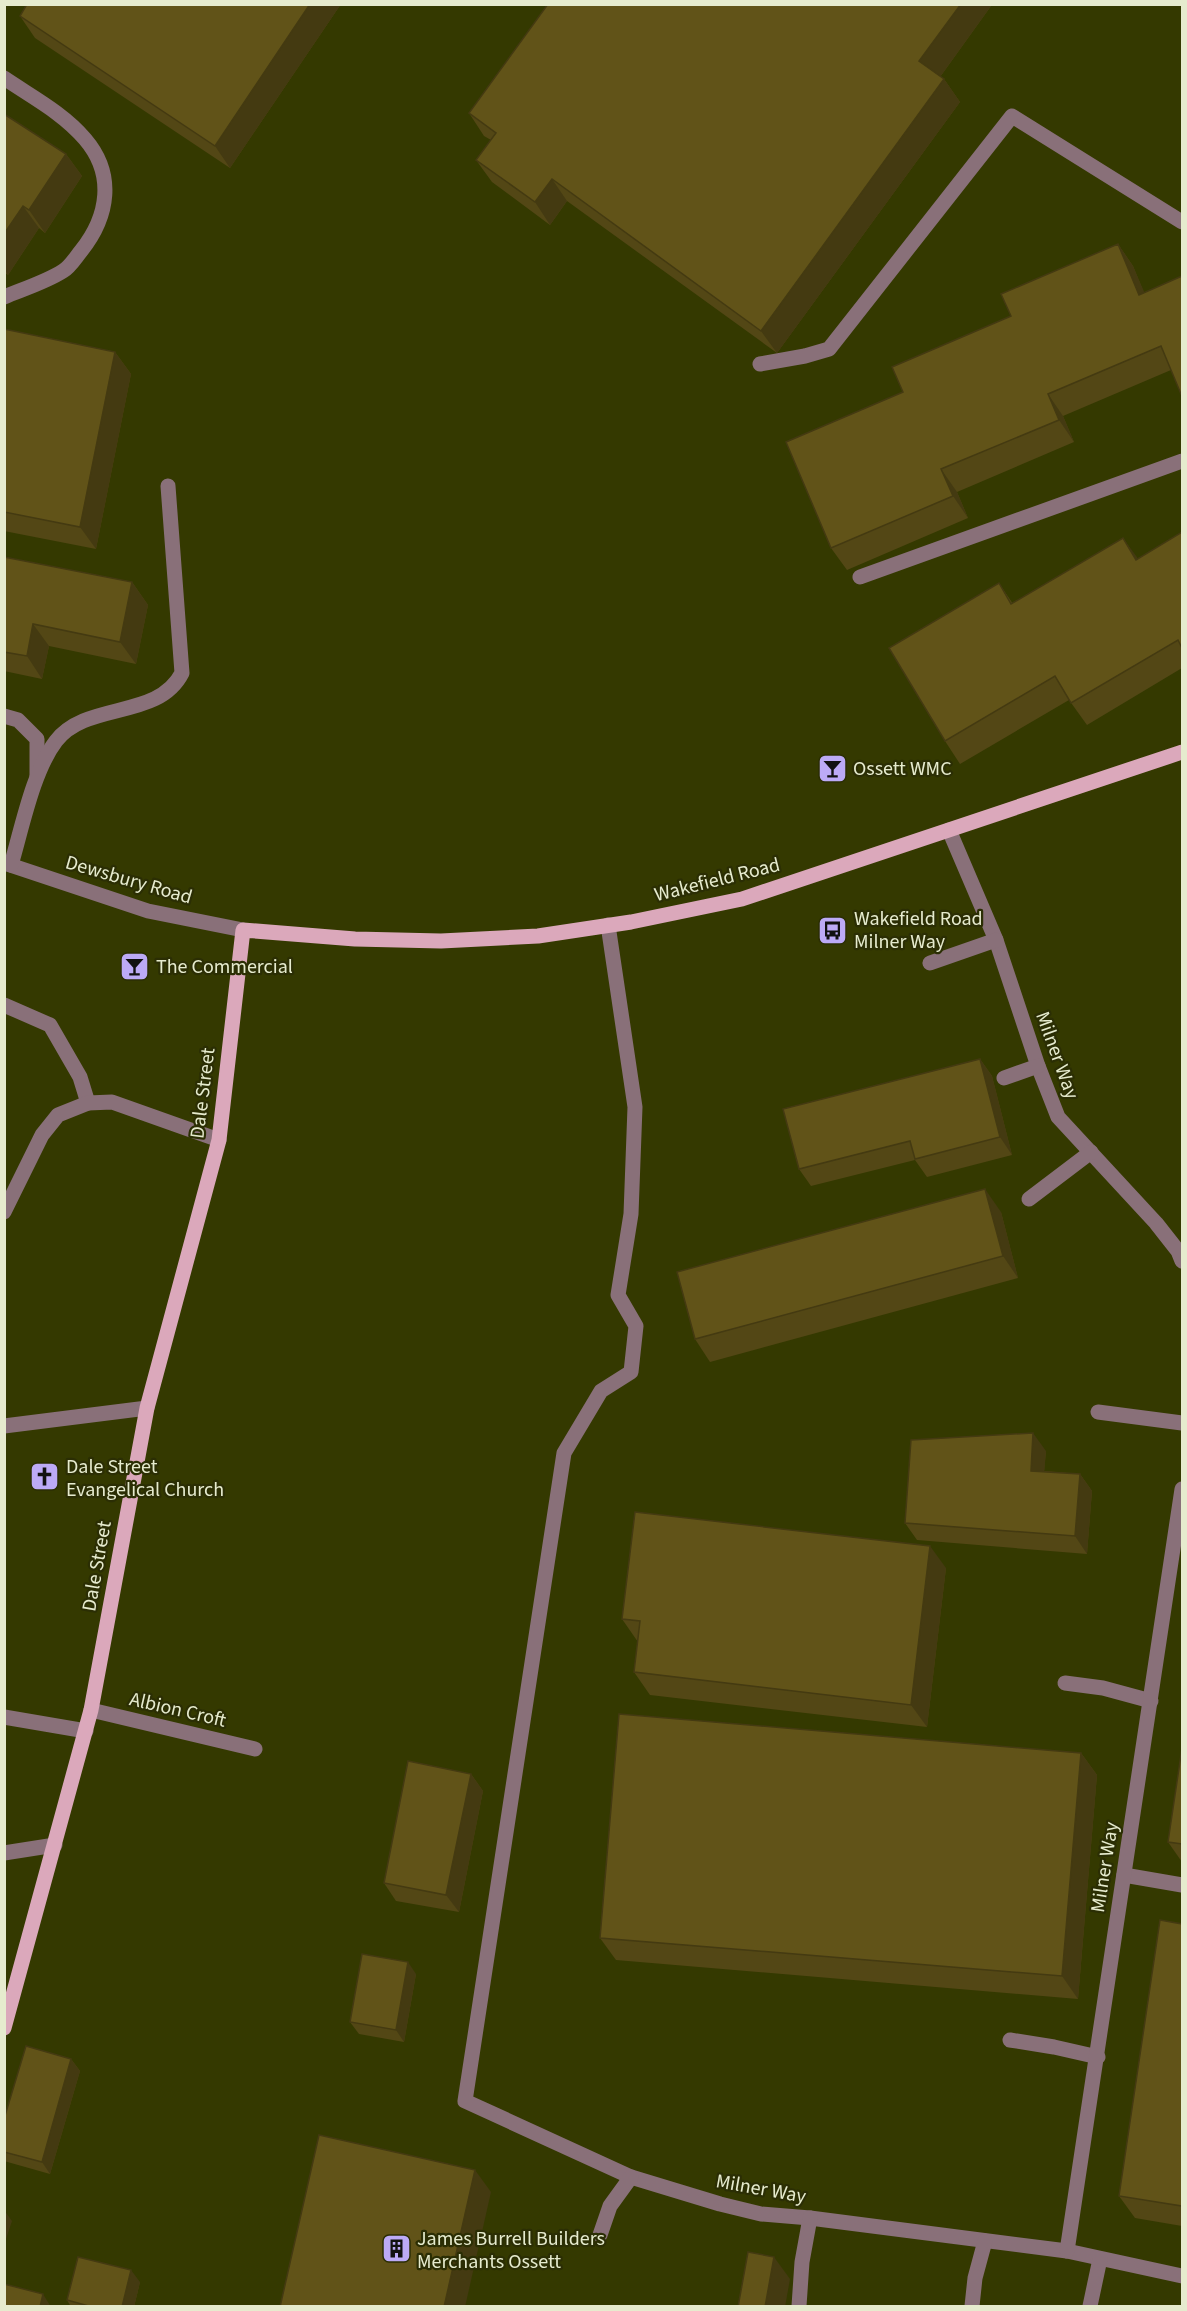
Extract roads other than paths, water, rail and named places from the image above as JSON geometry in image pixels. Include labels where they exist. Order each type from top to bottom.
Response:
[{"type":"main road","name":"Wakefield Road","points":[[243,930],[355,939],[441,941],[538,936],[608,925],[742,899],[1182,752]]},
{"type":"main road","name":"Dale Street","points":[[4,2028],[86,1731],[147,1408],[219,1140],[243,930]]},
{"type":"street","points":[[4,78],[63,117],[85,139],[99,159],[105,180],[105,206],[92,237],[65,271],[4,297]]},
{"type":"street","points":[[760,364],[829,349],[1012,116],[1182,222]]},
{"type":"street","points":[[860,577],[1182,461]]},
{"type":"street","points":[[8,864],[37,779],[56,741],[70,728],[88,720],[164,694],[177,682],[182,673],[168,486]]},
{"type":"street","points":[[4,716],[18,720],[37,739],[37,779]]},
{"type":"street","name":"Milner Way","points":[[949,830],[996,940],[1038,1066],[1058,1117],[1156,1223],[1178,1251],[1182,1261]]},
{"type":"street","name":"Dewsbury Road","points":[[8,864],[148,911],[243,930]]},
{"type":"street","name":"Milner Way","points":[[608,925],[635,1107],[631,1214],[618,1295],[636,1326],[632,1372],[601,1391],[564,1453],[465,2101],[631,2177],[720,2204],[762,2214],[810,2218],[1067,2251],[1182,2276]]},
{"type":"street","points":[[930,963],[996,940]]},
{"type":"street","points":[[4,1005],[50,1025],[80,1077],[88,1103]]},
{"type":"street","points":[[1004,1078],[1038,1066]]},
{"type":"street","points":[[4,1212],[42,1135],[58,1115],[88,1103],[112,1102],[219,1140]]},
{"type":"street","points":[[1029,1199],[1091,1152]]},
{"type":"street","points":[[4,1426],[147,1408]]},
{"type":"street","points":[[1098,1412],[1182,1423]]},
{"type":"street","name":"Milner Way","points":[[1067,2251],[1182,1489]]},
{"type":"street","points":[[1065,1683],[1103,1688],[1151,1701]]},
{"type":"street","name":"Albion Croft","points":[[91,1710],[255,1749]]},
{"type":"street","points":[[4,1717],[86,1731]]},
{"type":"street","points":[[4,1853],[55,1845]]},
{"type":"street","points":[[1124,1875],[1182,1885]]},
{"type":"street","points":[[1010,2040],[1098,2057]]},
{"type":"street","points":[[600,2235],[610,2206],[631,2177]]},
{"type":"street","points":[[799,2307],[802,2262],[810,2218]]},
{"type":"street","points":[[972,2307],[975,2278],[985,2241]]},
{"type":"street","points":[[1090,2307],[1100,2259]]},
{"type":"place","name":"Ossett WMC","points":[[832,768]]},
{"type":"place","name":"Wakefield Road Milner Way","points":[[833,930]]},
{"type":"place","name":"The Commercial","points":[[135,966]]},
{"type":"place","name":"Dale Street Evangelical Church","points":[[45,1477]]},
{"type":"place","name":"James Burrell Builders Merchants Ossett","points":[[396,2249]]}]
